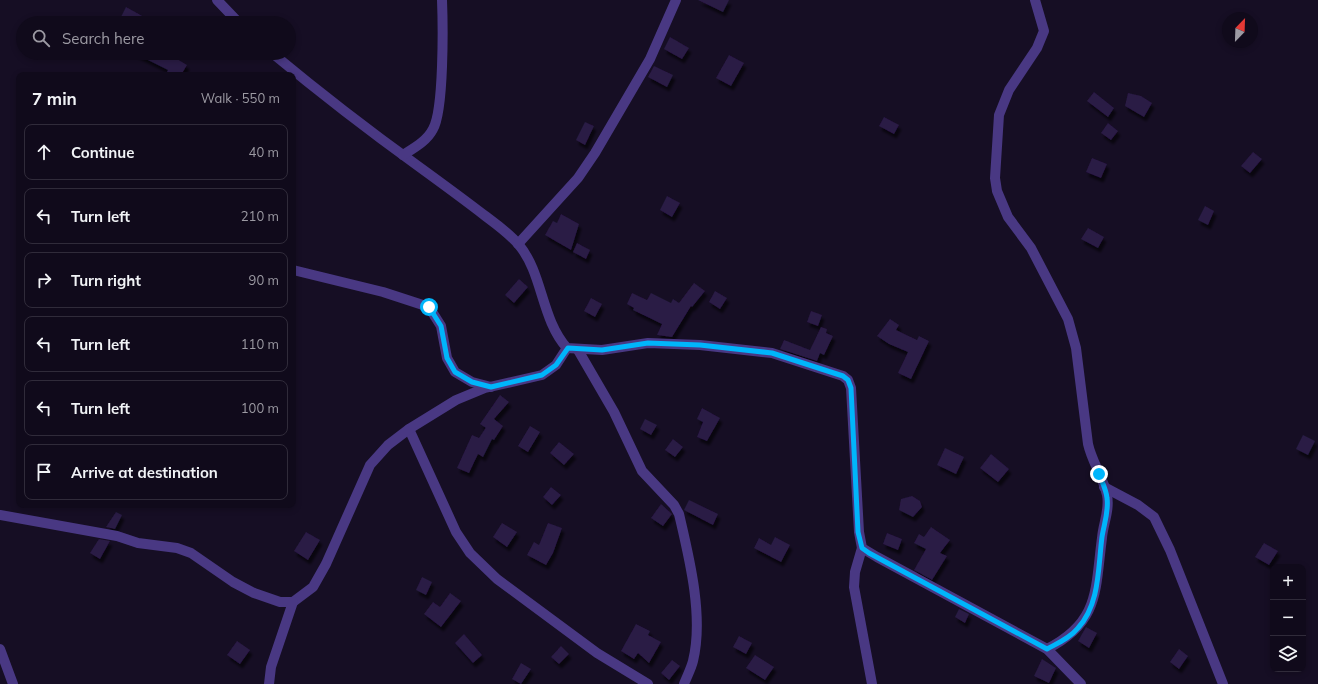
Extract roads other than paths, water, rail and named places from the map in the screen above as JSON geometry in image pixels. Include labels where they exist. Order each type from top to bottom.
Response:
[{"type":"street","points":[[217,0],[232,16]]},
{"type":"street","points":[[403,155],[426,139],[437,120],[443,22],[442,0]]},
{"type":"street","points":[[518,244],[578,178],[595,153],[650,59],[676,0]]},
{"type":"street","points":[[1036,0],[1044,31],[1037,48],[1009,90],[999,114],[995,178],[997,192],[1008,217],[1030,248],[1068,319],[1076,348],[1088,444],[1091,458],[1104,487],[1108,507],[1102,537],[1097,585],[1084,619],[1078,629],[1062,641],[1047,649]]},
{"type":"street","points":[[280,60],[295,72]]},
{"type":"street","points":[[296,73],[327,99],[451,189],[508,234],[518,244],[532,267],[548,314],[562,342],[572,349],[614,412],[642,472],[674,506],[679,514],[689,564],[696,620],[693,661],[684,684]]},
{"type":"street","points":[[296,271],[383,292],[429,307],[441,326],[447,358],[455,372],[472,382],[491,387]]},
{"type":"street","points":[[269,684],[271,667],[293,602],[313,586],[340,537],[370,465],[388,444],[456,400],[491,387],[542,375],[556,365],[572,349],[602,350],[648,343],[700,345],[772,353],[843,376],[848,380],[851,388],[858,532],[862,548],[855,572],[854,587],[872,684]]},
{"type":"street","points":[[409,429],[456,532],[470,553],[497,579],[598,653],[648,684]]},
{"type":"street","points":[[1104,487],[1138,505],[1154,517],[1170,550],[1223,684]]},
{"type":"street","points":[[0,515],[118,536],[138,543],[177,548],[191,553],[233,582],[254,593],[280,602],[293,602]]},
{"type":"street","points":[[862,548],[1047,649],[1081,684]]},
{"type":"street","points":[[0,649],[14,684]]}]
